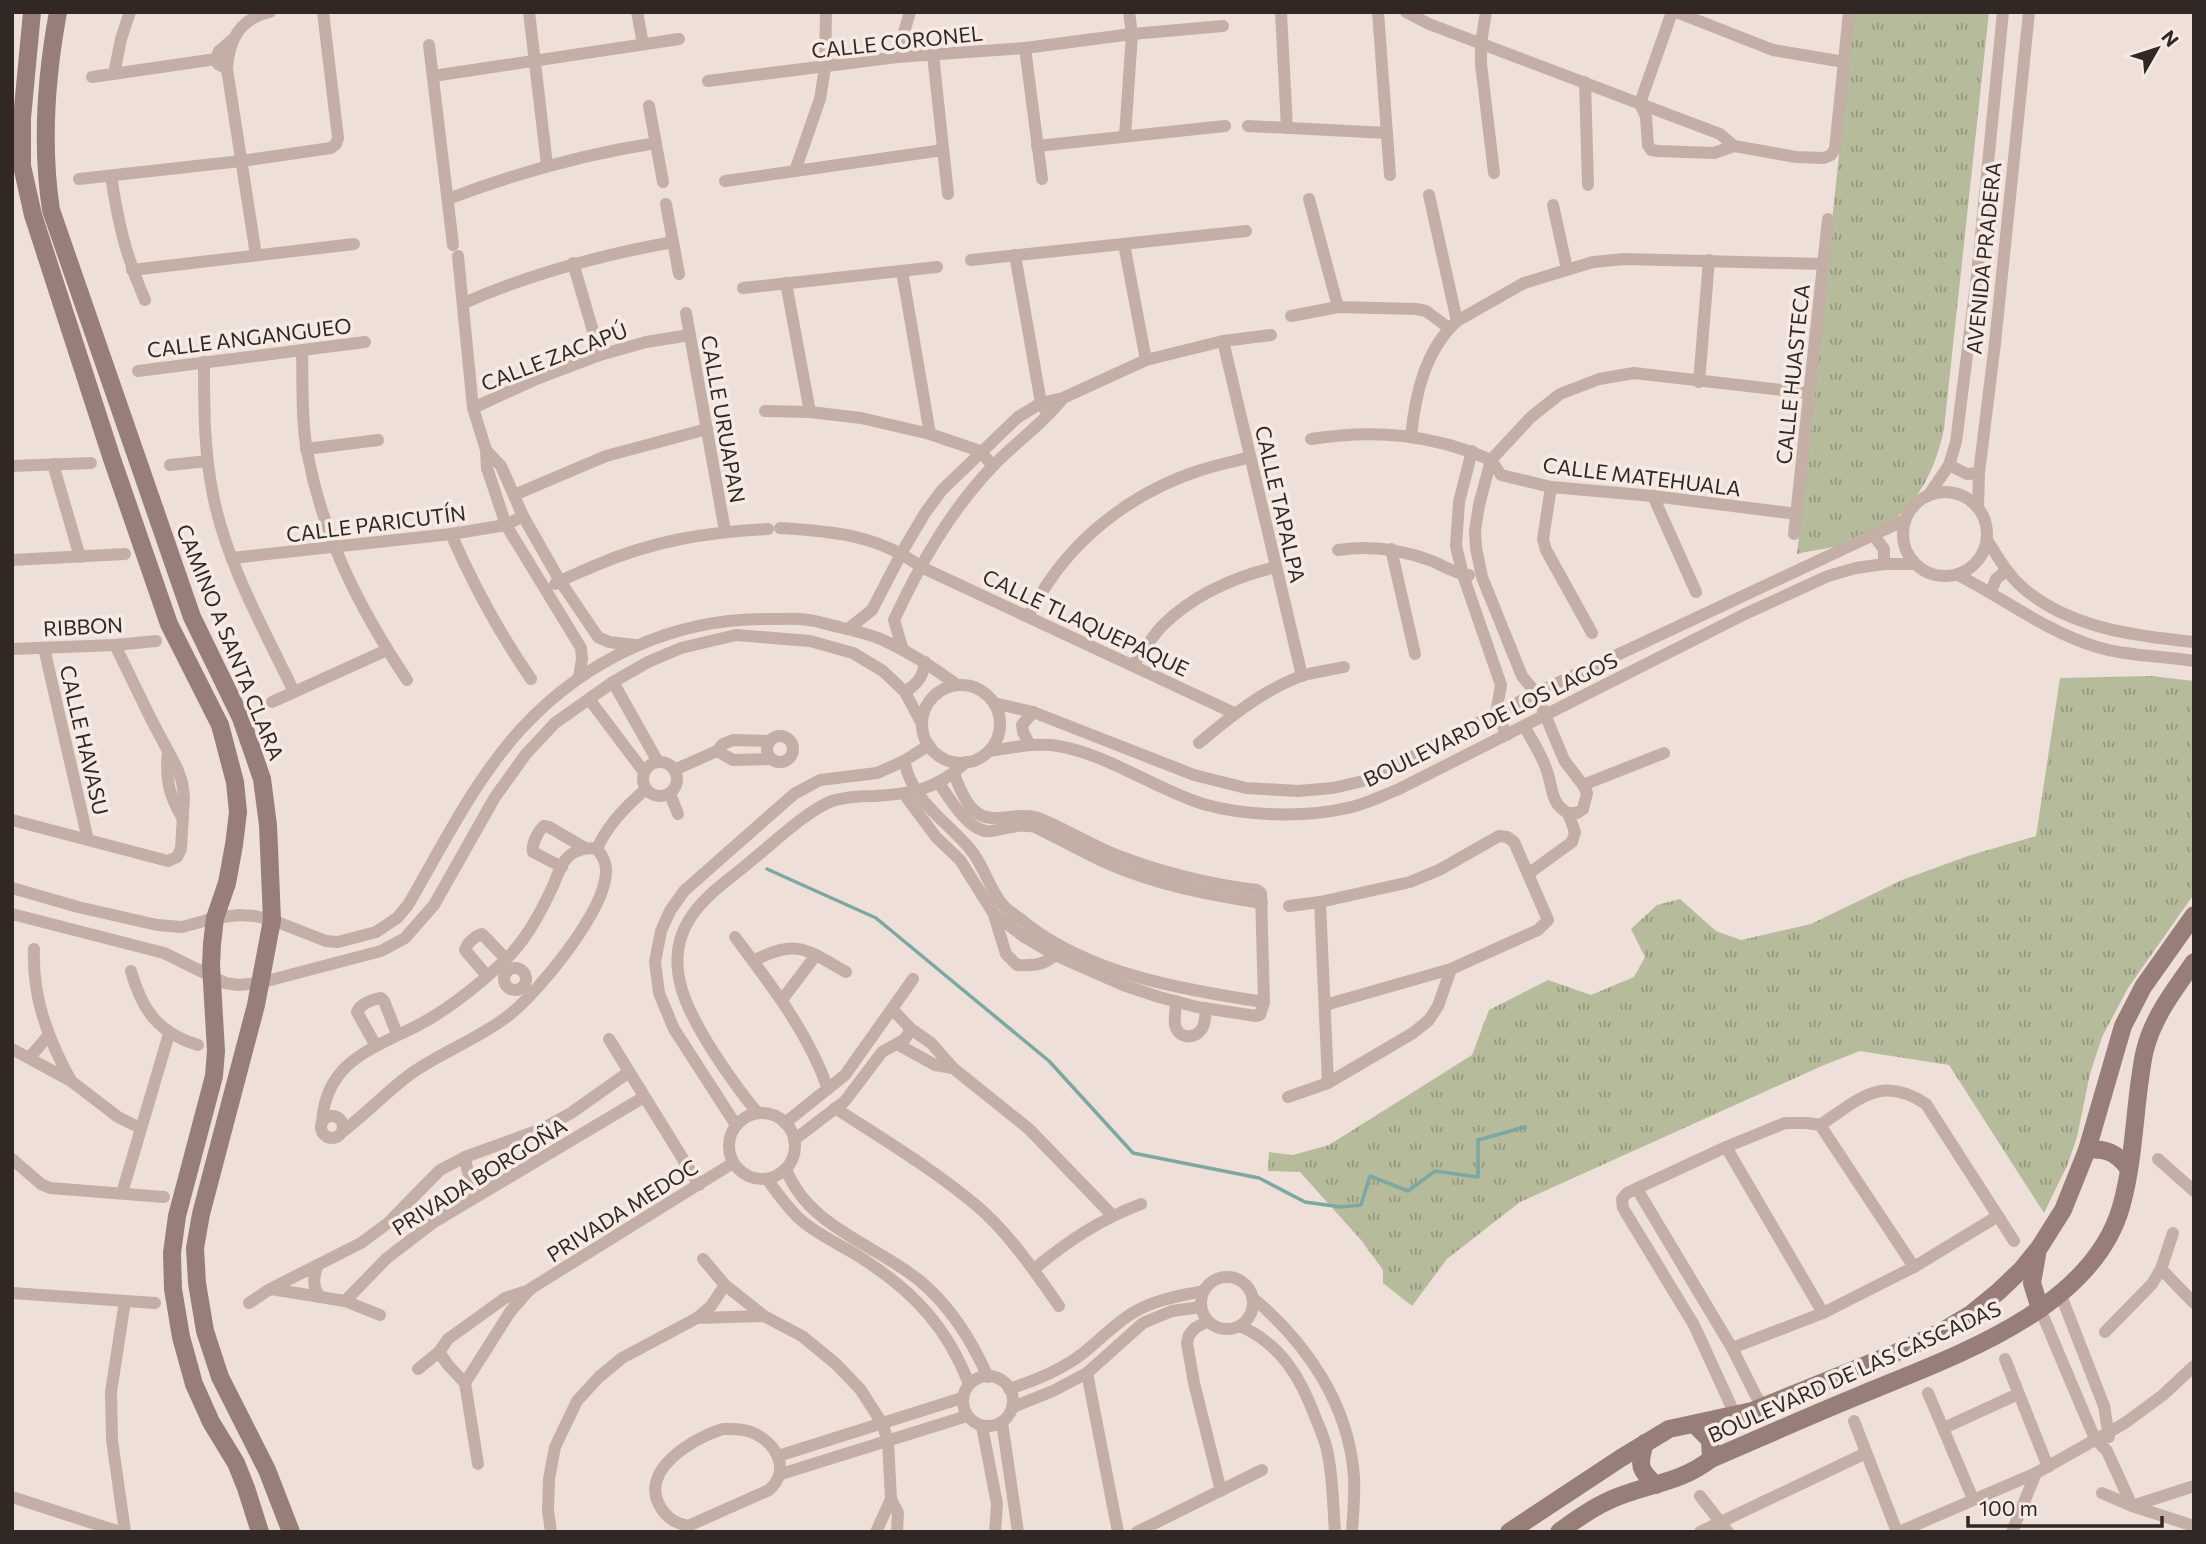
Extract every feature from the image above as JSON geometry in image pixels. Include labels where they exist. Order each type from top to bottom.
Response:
[{"type":"main road","name":"CAMINO A SANTA CLARA","points":[[32,12],[22,118],[22,166],[33,215],[169,624],[220,725],[235,782],[238,812],[234,845],[227,883],[215,918],[211,956],[216,1051],[214,1076],[177,1216],[172,1253],[173,1289],[181,1337],[194,1384],[211,1422],[236,1463],[260,1532]]},
{"type":"main road","name":"CAMINO A SANTA CLARA","points":[[58,12],[44,130],[51,210],[192,617],[241,718],[262,779],[268,825],[272,920],[256,1005],[201,1214],[195,1248],[197,1283],[205,1331],[220,1377],[267,1470],[291,1532]]},
{"type":"main road","name":"BOULEVARD DE LAS CASCADAS","points":[[1509,1532],[1670,1429],[1738,1415],[1900,1351],[1941,1332],[1998,1293],[2039,1248],[2063,1210],[2087,1150],[2123,1026],[2143,987],[2194,915]]},
{"type":"main road","name":"BOULEVARD DE LAS CASCADAS","points":[[1559,1532],[1611,1499],[1687,1475],[1712,1459],[1965,1351],[2040,1309],[2060,1293],[2104,1247],[2118,1215],[2128,1168],[2144,1050],[2155,1022],[2194,962]]},
{"type":"main road","points":[[2087,1150],[2111,1152],[2128,1168]]},
{"type":"main road","points":[[2039,1248],[2032,1283],[2040,1309]]},
{"type":"main road","points":[[1695,1425],[1710,1440],[1712,1459]]},
{"type":"main road","points":[[1645,1443],[1640,1458],[1641,1467],[1644,1474],[1656,1485]]},
{"type":"street","points":[[114,74],[130,12]]},
{"type":"street","points":[[256,255],[227,69],[232,40],[237,30],[258,15],[270,12]]},
{"type":"street","points":[[79,179],[331,148],[338,138],[323,12]]},
{"type":"street","points":[[529,12],[547,165]]},
{"type":"street","points":[[637,12],[643,44]]},
{"type":"street","points":[[794,171],[820,99],[825,68],[826,12]]},
{"type":"street","points":[[897,57],[910,12]]},
{"type":"street","points":[[1125,136],[1132,34],[1129,12]]},
{"type":"street","points":[[1281,12],[1287,128]]},
{"type":"street","points":[[1378,12],[1390,175]]},
{"type":"street","points":[[1406,12],[1429,24],[1720,134],[1734,146]]},
{"type":"street","points":[[1486,12],[1481,64],[1494,173]]},
{"type":"street","points":[[1844,62],[1773,50],[1674,12],[1640,103],[1647,117],[1648,145],[1651,150],[1714,153],[1734,146],[1796,157],[1824,158],[1831,155],[1835,149],[1844,62],[1849,12]]},
{"type":"street","name":"AVENIDA PRADERA","points":[[1928,496],[1949,466],[1956,442],[1978,275],[2003,12]]},
{"type":"street","name":"AVENIDA PRADERA","points":[[1978,508],[1979,473],[2029,12]]},
{"type":"street","name":"CALLE CORONEL","points":[[708,81],[897,57],[1026,48],[1132,34],[1223,26]]},
{"type":"street","points":[[433,76],[679,39]]},
{"type":"street","points":[[227,69],[218,64],[216,59],[219,51],[232,40]]},
{"type":"street","points":[[429,45],[464,303],[473,408],[486,450],[486,468],[506,525],[580,648],[582,659],[579,677]]},
{"type":"street","points":[[1026,48],[1042,179]]},
{"type":"street","points":[[933,55],[948,194]]},
{"type":"street","points":[[92,77],[216,59]]},
{"type":"street","points":[[1585,82],[1588,185]]},
{"type":"street","points":[[649,106],[663,182]]},
{"type":"street","points":[[1037,146],[1225,126]]},
{"type":"street","points":[[1248,126],[1387,133]]},
{"type":"street","points":[[1993,130],[2015,133]]},
{"type":"street","points":[[448,199],[547,165],[656,143]]},
{"type":"street","points":[[725,181],[943,150]]},
{"type":"street","points":[[111,176],[119,229],[145,300]]},
{"type":"street","points":[[1429,195],[1453,325]]},
{"type":"street","points":[[1309,199],[1338,307]]},
{"type":"street","points":[[666,204],[679,274]]},
{"type":"street","points":[[1553,205],[1567,269]]},
{"type":"street","name":"CALLE HUASTECA","points":[[1794,534],[1828,219]]},
{"type":"street","points":[[971,260],[1246,231]]},
{"type":"street","points":[[464,303],[498,288],[573,263],[673,242]]},
{"type":"street","points":[[132,270],[354,243]]},
{"type":"street","points":[[1124,244],[1146,360]]},
{"type":"street","points":[[1015,255],[1041,403],[1048,417]]},
{"type":"street","points":[[1411,437],[1415,401],[1423,374],[1453,325],[1524,283],[1593,262],[1625,259],[1823,264]]},
{"type":"street","points":[[1699,382],[1709,260]]},
{"type":"street","points":[[573,263],[600,355]]},
{"type":"street","points":[[743,288],[937,267]]},
{"type":"street","points":[[902,271],[930,434]]},
{"type":"street","points":[[1978,275],[2000,278]]},
{"type":"street","points":[[786,283],[810,412]]},
{"type":"street","points":[[1291,316],[1338,307],[1416,309],[1426,311],[1453,325]]},
{"type":"street","name":"CALLE URUAPAN","points":[[686,313],[725,531]]},
{"type":"street","name":"CALLE ZACAPÚ","points":[[473,408],[534,380],[600,355],[646,342],[690,335]]},
{"type":"street","points":[[848,629],[872,610],[902,552],[942,490],[1018,417],[1041,403],[1063,398],[1146,360],[1223,341],[1271,335]]},
{"type":"street","name":"CALLE TAPALPA","points":[[1223,341],[1302,676]]},
{"type":"street","name":"CALLE ANGANGUEO","points":[[138,371],[365,342]]},
{"type":"street","points":[[302,350],[306,449],[334,548],[360,605],[407,680]]},
{"type":"street","points":[[204,362],[204,426],[214,498],[232,558],[294,692]]},
{"type":"street","points":[[1568,813],[1577,813],[1583,809],[1587,793],[1564,760],[1536,693],[1522,676],[1482,577],[1475,531],[1479,505],[1492,460],[1531,417],[1560,394],[1599,379],[1634,373],[1809,393]]},
{"type":"street","points":[[903,650],[894,620],[944,526],[960,503],[993,466],[1030,429],[1048,417],[1063,398]]},
{"type":"street","points":[[765,411],[810,412],[861,418],[930,434],[980,452],[993,466]]},
{"type":"street","points":[[514,495],[606,456],[707,429]]},
{"type":"street","name":"CALLE MATEHUALA","points":[[1311,439],[1347,433],[1388,433],[1472,451],[1492,460],[1501,475],[1551,487],[1653,496],[1797,514]]},
{"type":"street","points":[[306,449],[379,440]]},
{"type":"street","points":[[486,450],[501,466],[523,516],[560,581],[598,637],[609,642],[635,645]]},
{"type":"street","points":[[1472,451],[1459,502],[1456,546],[1463,575],[1501,685],[1496,713],[1507,735]]},
{"type":"street","points":[[1028,616],[1051,578],[1081,542],[1118,512],[1152,490],[1198,471],[1250,457]]},
{"type":"street","points":[[170,465],[207,461]]},
{"type":"street","points":[[12,466],[91,463]]},
{"type":"street","points":[[53,464],[80,557]]},
{"type":"street","points":[[1949,466],[1967,474],[1979,473]]},
{"type":"street","points":[[1551,487],[1543,539],[1546,550],[1592,633]]},
{"type":"street","points":[[1942,492],[1968,499],[1978,508],[1986,523],[1987,540],[1978,561],[1969,569],[1958,575],[1935,576],[1915,564],[1908,555],[1904,544],[1905,520],[1919,502],[1942,492]]},
{"type":"street","points":[[1653,496],[1696,592]]},
{"type":"street","name":"CALLE PARICUTÍN","points":[[232,558],[451,534],[506,525],[523,516]]},
{"type":"street","name":"BOULEVARD DE LOS LAGOS","points":[[994,703],[1033,712],[1194,775],[1246,788],[1298,792],[1333,788],[1367,779],[1536,693],[1905,520]]},
{"type":"street","points":[[545,590],[615,557],[683,538],[725,531],[774,528],[818,531],[852,536],[902,552]]},
{"type":"street","points":[[451,534],[473,585],[500,633],[531,679]]},
{"type":"street","points":[[1874,536],[1884,549],[1884,564]]},
{"type":"street","points":[[1987,540],[2006,571],[2022,587],[2041,601],[2084,623],[2133,634],[2194,642]]},
{"type":"street","points":[[1338,550],[1360,547],[1391,549],[1416,555],[1463,575],[1482,577]]},
{"type":"street","points":[[1391,549],[1415,654]]},
{"type":"street","name":"CALLE TLAQUEPAQUE","points":[[902,552],[921,567],[1234,713]]},
{"type":"street","points":[[12,560],[125,554]]},
{"type":"street","name":"BOULEVARD DE LOS LAGOS","points":[[989,751],[1030,745],[1058,746],[1086,754],[1202,803],[1246,813],[1298,814],[1347,808],[1397,790],[1745,614],[1816,581],[1856,568],[1915,564]]},
{"type":"street","points":[[1133,665],[1162,627],[1188,605],[1222,584],[1276,567]]},
{"type":"street","points":[[1991,592],[1996,579],[2006,571]]},
{"type":"street","points":[[1958,575],[2057,632],[2090,645],[2194,661]]},
{"type":"street","points":[[872,610],[894,620]]},
{"type":"street","points":[[12,888],[157,925],[181,927],[239,915],[272,920],[338,942],[376,932],[403,911],[486,774],[548,702],[579,677],[635,645],[690,627],[733,619],[808,620],[883,640],[925,662],[957,685],[978,689],[994,703],[999,715],[1000,728],[989,751],[978,759],[967,762],[945,759],[929,745],[922,724],[905,692],[883,671],[853,653],[810,641],[736,635],[681,648],[648,662],[613,682],[555,723],[526,754],[495,797],[433,905],[405,938],[381,951],[259,983],[238,985],[225,983],[164,953],[12,914]]},
{"type":"street","points":[[733,619],[736,635]]},
{"type":"street","points":[[1487,640],[1505,633]]},
{"type":"street","points":[[580,648],[598,637]]},
{"type":"street","name":"RIBBON","points":[[12,649],[156,641]]},
{"type":"street","points":[[12,820],[168,861],[177,857],[181,849],[183,819],[182,782],[116,645]]},
{"type":"street","name":"CALLE HAVASU","points":[[44,648],[88,840]]},
{"type":"street","points":[[272,702],[387,650]]},
{"type":"street","points":[[905,692],[920,680],[924,674],[925,662]]},
{"type":"street","points":[[1199,743],[1234,713],[1261,695],[1302,676],[1344,667]]},
{"type":"street","points":[[1501,685],[1522,676]]},
{"type":"street","points":[[613,682],[658,762]]},
{"type":"street","points":[[922,724],[924,713],[936,694],[957,685]]},
{"type":"street","points":[[589,699],[644,772]]},
{"type":"street","points":[[1030,745],[1022,725],[1033,712]]},
{"type":"street","points":[[1524,726],[1547,770],[1556,804],[1568,813],[1574,832],[1572,842],[1528,874]]},
{"type":"street","points":[[674,770],[717,751],[723,744],[733,740],[770,741],[782,736],[789,739],[793,752],[790,758],[778,762],[771,759],[733,760],[717,751]]},
{"type":"street","points":[[770,741],[767,750],[771,759]]},
{"type":"street","points":[[736,1125],[674,1029],[659,993],[655,962],[661,931],[670,911],[684,891],[794,794],[820,780],[877,773],[904,761],[929,745]]},
{"type":"street","points":[[1583,785],[1664,753]]},
{"type":"street","points":[[904,761],[910,793],[936,837],[960,860],[998,909],[1030,927],[1058,951],[1176,1001],[1260,1015],[1264,1002],[1261,893],[1257,890],[1182,877],[1114,854],[1035,817],[1025,815],[993,818],[979,814],[964,798],[954,774]]},
{"type":"street","points":[[658,762],[667,764],[674,770],[677,782],[670,794],[657,797],[646,790],[642,781],[644,772],[650,765],[658,762]]},
{"type":"street","points":[[758,1113],[734,1084],[687,1007],[679,984],[677,959],[680,939],[689,919],[705,899],[819,807],[857,796],[910,793],[939,783],[967,762]]},
{"type":"street","points":[[939,783],[960,813],[986,832],[1027,825],[1035,827],[1109,864],[1157,881],[1206,894],[1262,903]]},
{"type":"street","points":[[562,867],[533,852],[532,848],[544,826],[549,827],[591,848],[602,854],[606,871],[605,881],[594,907],[559,963],[527,992],[507,1017],[413,1073],[338,1136],[327,1137],[321,1128],[327,1092],[337,1077],[363,1054],[429,1019],[505,965],[536,920],[567,857],[591,848],[628,804],[646,790]]},
{"type":"street","points":[[910,793],[971,850],[998,909],[1006,954],[1017,965],[1029,965],[1045,962],[1058,951]]},
{"type":"street","points":[[670,794],[678,814]]},
{"type":"street","points":[[960,860],[986,832],[993,818]]},
{"type":"street","points":[[1289,906],[1320,902],[1410,882],[1439,870],[1499,836],[1507,836],[1514,842],[1548,920],[1544,926],[1451,969],[1325,1005]]},
{"type":"street","points":[[429,870],[447,879]]},
{"type":"street","points":[[1320,902],[1328,1083]]},
{"type":"street","points":[[403,911],[419,923]]},
{"type":"street","points":[[376,932],[381,951]]},
{"type":"street","points":[[487,976],[465,950],[466,946],[482,934],[505,965],[504,979],[507,987],[527,992]]},
{"type":"street","points":[[735,937],[782,1000],[809,1042],[828,1089]]},
{"type":"street","points":[[336,962],[338,942]]},
{"type":"street","points":[[753,961],[768,953],[793,948],[805,949],[846,972]]},
{"type":"street","points":[[34,949],[33,974],[39,1005],[48,1036],[71,1081]]},
{"type":"street","points":[[782,1000],[816,955]]},
{"type":"street","points":[[1288,1097],[1328,1083],[1413,1033],[1429,1020],[1438,1006],[1451,969]]},
{"type":"street","points":[[131,971],[137,993],[147,1010],[169,1034],[198,1045]]},
{"type":"street","points":[[785,1123],[845,1075],[913,979]]},
{"type":"street","points":[[1125,979],[1264,1002]]},
{"type":"street","points":[[1176,1001],[1176,1029],[1184,1037],[1189,1037],[1201,1031],[1204,1025],[1200,992]]},
{"type":"street","points":[[376,1046],[357,1012],[375,998],[384,1001],[397,1034]]},
{"type":"street","points":[[893,1010],[953,1068],[1029,1129],[1112,1215]]},
{"type":"street","points":[[794,1140],[835,1108],[856,1087],[882,1052],[905,1039],[911,1029]]},
{"type":"street","points":[[122,1193],[169,1034]]},
{"type":"street","points":[[30,1057],[48,1036]]},
{"type":"street","points":[[608,1039],[699,1185]]},
{"type":"street","points":[[897,1044],[935,1065],[953,1068]]},
{"type":"street","points":[[12,1049],[71,1081],[118,1117],[140,1128]]},
{"type":"street","points":[[701,1070],[718,1059]]},
{"type":"street","name":"PRIVADA BORGOÑA","points":[[249,1303],[370,1236],[388,1223],[440,1170],[465,1157],[542,1129],[571,1113],[629,1072]]},
{"type":"street","points":[[845,1075],[856,1087]]},
{"type":"street","points":[[718,1095],[734,1084]]},
{"type":"street","points":[[1738,1415],[1732,1408],[1694,1325],[1623,1208],[1622,1199],[1627,1194],[1726,1146],[1785,1123],[1820,1125],[1870,1093],[1898,1090],[1926,1104],[2014,1241]]},
{"type":"street","name":"PRIVADA BORGOÑA","points":[[345,1301],[387,1258],[434,1222],[644,1097]]},
{"type":"street","points":[[835,1108],[914,1159],[979,1207],[1034,1269],[1059,1306]]},
{"type":"street","points":[[758,1113],[775,1116],[785,1123],[794,1140],[793,1156],[786,1169],[767,1179],[757,1180],[733,1163],[728,1144],[736,1125],[742,1119],[758,1113]]},
{"type":"street","points":[[1820,1125],[1914,1267]]},
{"type":"street","points":[[1726,1146],[1823,1313]]},
{"type":"street","points":[[465,1157],[472,1184],[482,1193]]},
{"type":"street","points":[[12,1159],[41,1184],[50,1188],[164,1197]]},
{"type":"street","points":[[2158,1159],[2194,1191]]},
{"type":"street","name":"PRIVADA MEDOC","points":[[418,1369],[439,1352],[449,1339],[505,1298],[530,1289],[733,1163]]},
{"type":"street","points":[[786,1169],[792,1186],[820,1216],[919,1280],[938,1299],[973,1346],[988,1377]]},
{"type":"street","points":[[767,1179],[803,1222],[865,1260],[912,1295],[939,1327],[969,1384]]},
{"type":"street","points":[[1637,1189],[1763,1406]]},
{"type":"street","points":[[1034,1269],[1063,1245],[1112,1215],[1141,1204]]},
{"type":"street","points":[[1732,1349],[1823,1313],[1914,1267],[1998,1216]]},
{"type":"street","points":[[2105,1332],[2152,1284],[2161,1269],[2173,1234]]},
{"type":"street","points":[[703,1259],[725,1285],[764,1316],[802,1336],[836,1364],[860,1389],[883,1423],[888,1441],[891,1499],[898,1513],[897,1532]]},
{"type":"street","points":[[318,1265],[314,1273],[314,1284],[320,1297]]},
{"type":"street","points":[[2161,1269],[2194,1303]]},
{"type":"street","points":[[1009,1389],[1030,1382],[1080,1356],[1123,1319],[1138,1310],[1158,1301],[1203,1291],[1214,1279],[1230,1276],[1237,1278],[1247,1286],[1253,1298],[1278,1318],[1299,1342],[1331,1393],[1342,1419],[1354,1478],[1352,1532]]},
{"type":"street","points":[[551,1532],[548,1511],[549,1479],[555,1447],[577,1401],[599,1377],[622,1358],[696,1318],[711,1306],[725,1285]]},
{"type":"street","points":[[270,1289],[345,1301],[380,1315]]},
{"type":"street","name":"PRIVADA MEDOC","points":[[465,1383],[510,1312],[530,1289]]},
{"type":"street","points":[[1203,1291],[1201,1307],[1208,1321],[1223,1329],[1240,1326],[1251,1314],[1253,1298]]},
{"type":"street","points":[[12,1293],[155,1303]]},
{"type":"street","points":[[2060,1293],[2104,1406],[2110,1432],[2107,1451]]},
{"type":"street","points":[[125,1301],[111,1392],[112,1440],[125,1532]]},
{"type":"street","points":[[1013,1407],[1053,1391],[1087,1373],[1143,1323],[1172,1311],[1201,1307]]},
{"type":"street","points":[[2040,1309],[2095,1439],[2107,1451],[2132,1506]]},
{"type":"street","points":[[696,1318],[764,1316]]},
{"type":"street","points":[[1694,1325],[1713,1316]]},
{"type":"street","points":[[1208,1321],[1195,1328],[1187,1343],[1194,1383],[1221,1490]]},
{"type":"street","points":[[1240,1326],[1265,1339],[1286,1359],[1310,1403],[1328,1451],[1335,1532]]},
{"type":"street","points":[[439,1352],[465,1383],[478,1464]]},
{"type":"street","points":[[2005,1359],[2048,1466]]},
{"type":"street","points":[[2067,1369],[2086,1359]]},
{"type":"street","points":[[1853,1421],[1898,1532],[2036,1473],[2110,1432],[2163,1395],[2194,1366]]},
{"type":"street","points":[[1087,1373],[1118,1532]]},
{"type":"street","points":[[993,1376],[1005,1382],[1012,1394],[1013,1407],[1007,1419],[995,1426],[982,1426],[967,1416],[963,1409],[962,1398],[969,1384],[980,1377],[988,1377],[993,1376]]},
{"type":"street","points":[[1928,1393],[1973,1500]]},
{"type":"street","points":[[1944,1428],[2018,1394]]},
{"type":"street","points":[[778,1456],[962,1398]]},
{"type":"street","points":[[781,1474],[967,1416]]},
{"type":"street","points":[[1002,1422],[1018,1532]]},
{"type":"street","points":[[982,1426],[996,1504],[995,1532]]},
{"type":"street","points":[[723,1429],[750,1432],[760,1437],[778,1456],[781,1474],[777,1483],[769,1490],[688,1526],[676,1523],[665,1515],[656,1500],[655,1486],[660,1473],[670,1460],[707,1434],[723,1429]]},
{"type":"street","points":[[1328,1451],[1349,1447]]},
{"type":"street","points":[[1700,1532],[1724,1527],[1866,1453]]},
{"type":"street","points":[[1137,1532],[1262,1470]]},
{"type":"street","points":[[2012,1532],[2036,1473]]},
{"type":"street","points":[[2132,1506],[2194,1486]]},
{"type":"street","points":[[2102,1493],[2132,1506],[2194,1526]]},
{"type":"street","points":[[1700,1496],[1724,1527]]},
{"type":"street","points":[[12,1497],[120,1532]]},
{"type":"street","points":[[876,1532],[891,1499]]},
{"type":"green space","points":[[1854,12],[1989,12],[1944,429],[1939,449],[1914,500],[1886,526],[1850,543],[1797,554]]},
{"type":"green space","points":[[2151,676],[2194,681],[2194,894],[2128,988],[2102,1037],[2090,1074],[2077,1137],[2067,1166],[2044,1213],[1949,1065],[1860,1051],[1520,1202],[1447,1259],[1412,1306],[1383,1283],[1383,1270],[1361,1240],[1300,1172],[1268,1171],[1269,1152],[1293,1155],[1329,1145],[1472,1055],[1489,1010],[1548,980],[1591,995],[1634,977],[1645,957],[1631,929],[1657,905],[1680,899],[1716,931],[1741,940],[1811,924],[1902,880],[1968,856],[2036,836],[2060,678]]},
{"type":"waterway","points":[[767,869],[876,918],[1049,1061],[1133,1153],[1259,1178],[1305,1202],[1341,1207],[1361,1205],[1370,1176],[1408,1191],[1435,1171],[1478,1177],[1478,1140],[1525,1127]]}]
